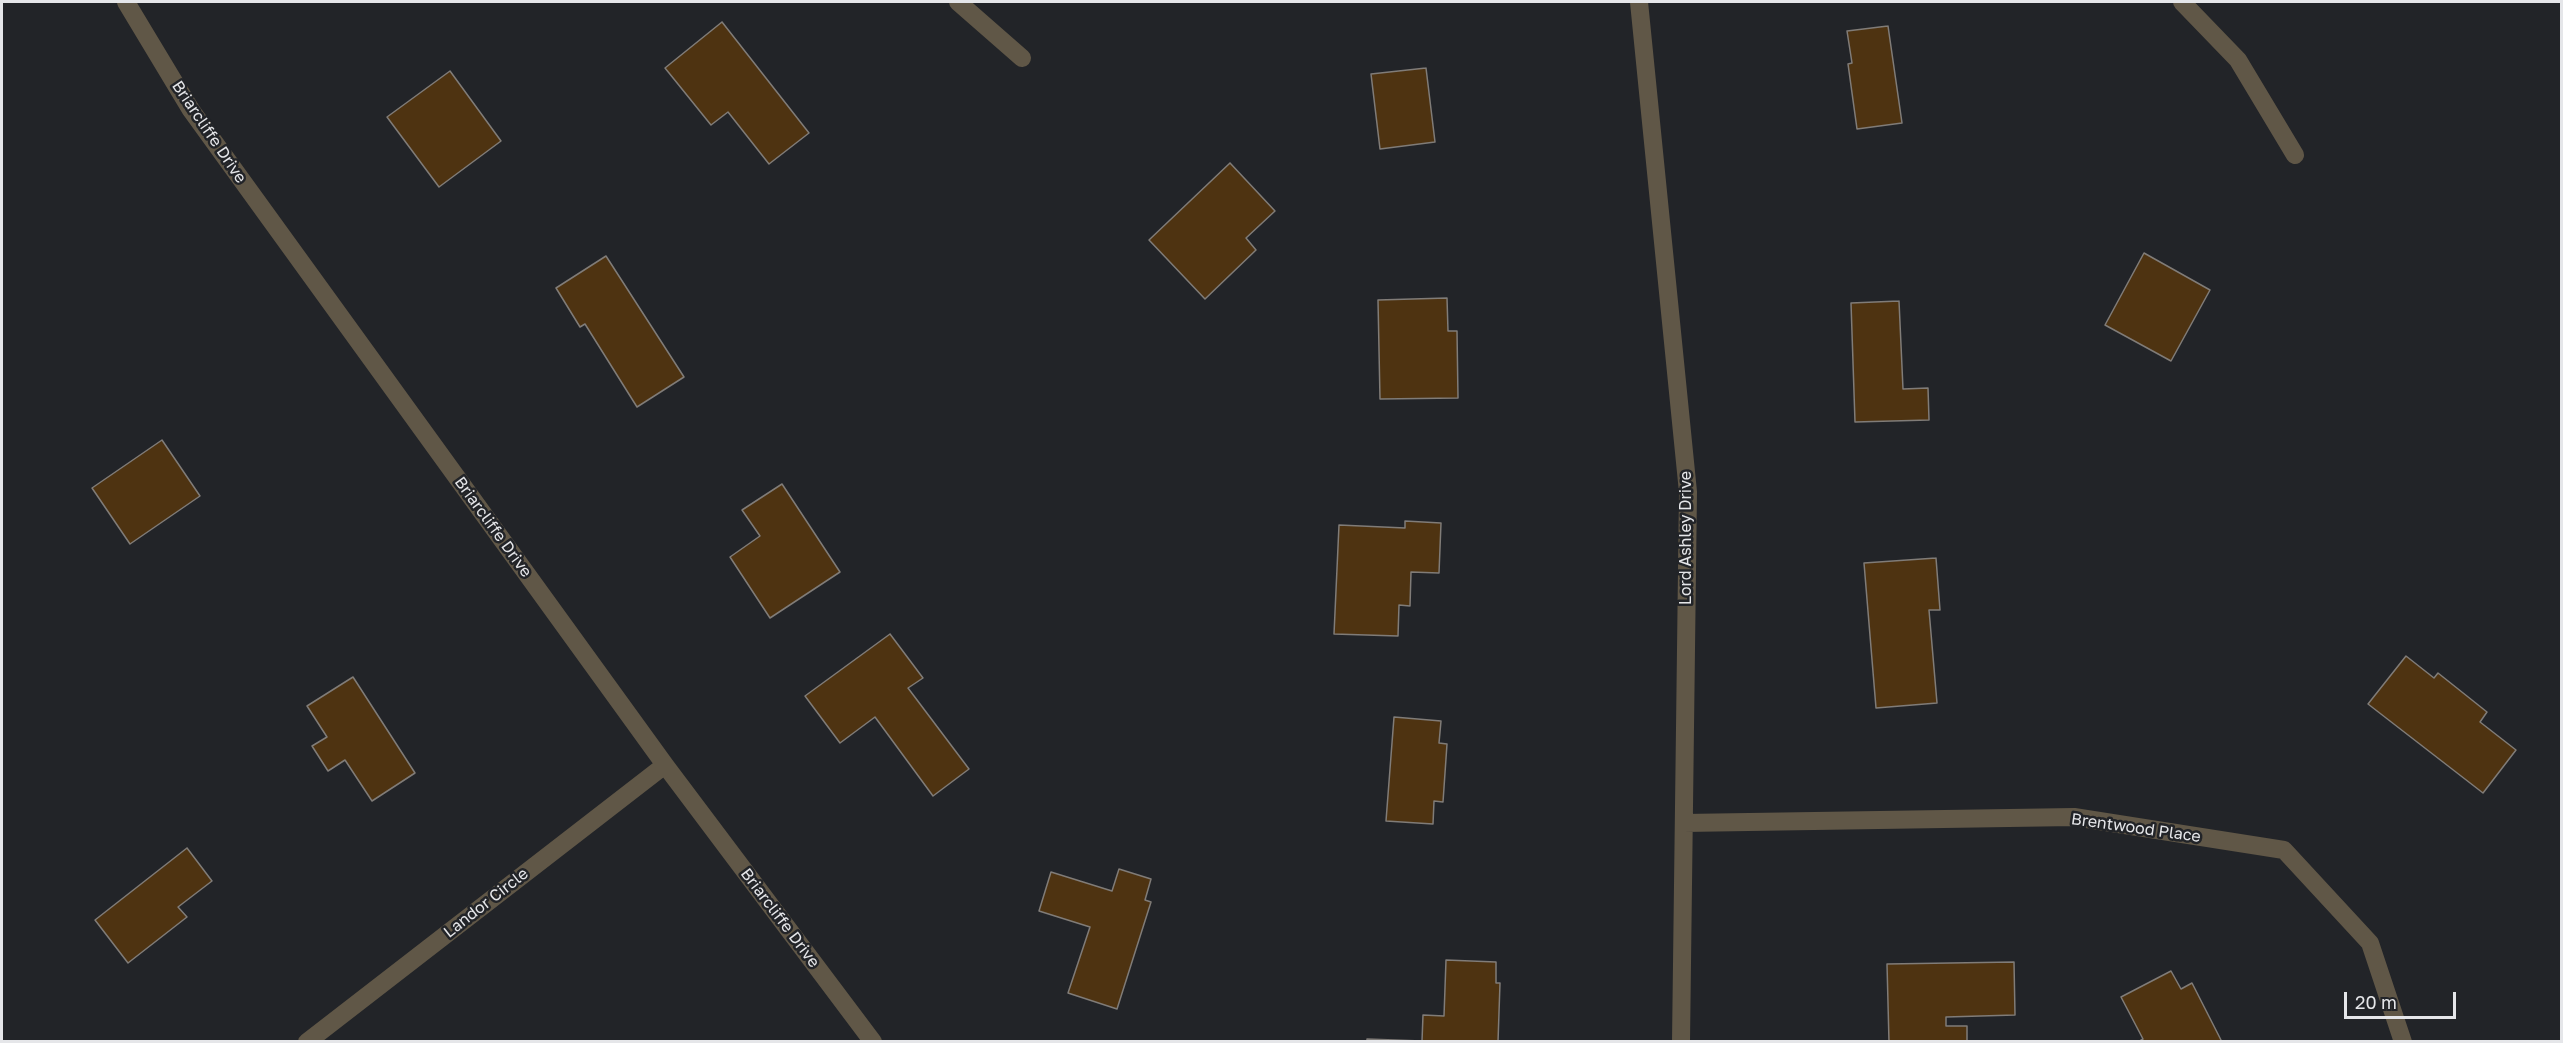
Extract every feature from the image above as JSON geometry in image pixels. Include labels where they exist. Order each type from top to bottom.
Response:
[{"type":"street","name":"Briarcliffe Drive","points":[[126,2],[191,110],[665,765],[873,1041]]},
{"type":"street","points":[[958,2],[1022,58]]},
{"type":"street","name":"Lord Ashley Drive","points":[[1639,2],[1688,492],[1681,1041]]},
{"type":"street","points":[[2182,2],[2238,60],[2295,155]]},
{"type":"street","name":"Landor Circle","points":[[307,1041],[665,765]]},
{"type":"street","name":"Brentwood Place","points":[[1684,823],[2074,817],[2284,850],[2370,943],[2403,1041]]},
{"type":"building","points":[[722,22],[809,133],[769,164],[728,112],[711,125],[665,68]]},
{"type":"building","points":[[1888,26],[1902,123],[1857,129],[1848,64],[1852,63],[1847,31]]},
{"type":"building","points":[[1426,68],[1435,142],[1380,149],[1371,74]]},
{"type":"building","points":[[450,71],[501,141],[439,187],[387,117]]},
{"type":"building","points":[[1230,163],[1275,211],[1246,238],[1256,250],[1205,299],[1149,240]]},
{"type":"building","points":[[2144,253],[2210,290],[2171,361],[2105,325]]},
{"type":"building","points":[[606,256],[684,377],[637,407],[585,324],[580,327],[556,288]]},
{"type":"building","points":[[1447,298],[1448,331],[1457,331],[1458,398],[1380,399],[1378,300]]},
{"type":"building","points":[[1899,301],[1903,389],[1928,388],[1929,420],[1855,422],[1851,303]]},
{"type":"building","points":[[162,440],[200,496],[130,544],[92,488]]},
{"type":"building","points":[[782,484],[840,572],[770,618],[730,557],[760,536],[742,510]]},
{"type":"building","points":[[1405,521],[1441,523],[1439,573],[1411,572],[1410,606],[1399,605],[1398,636],[1334,634],[1339,525],[1405,528]]},
{"type":"building","points":[[1936,558],[1940,610],[1929,610],[1937,703],[1876,708],[1864,563]]},
{"type":"building","points":[[890,634],[923,678],[908,688],[969,769],[933,796],[875,717],[840,743],[805,696]]},
{"type":"building","points":[[2406,656],[2434,678],[2438,673],[2487,712],[2480,722],[2516,750],[2483,793],[2368,704]]},
{"type":"building","points":[[353,677],[415,773],[372,801],[345,760],[328,771],[312,746],[327,737],[307,706]]},
{"type":"building","points":[[1394,717],[1441,721],[1439,743],[1447,744],[1443,802],[1434,801],[1433,824],[1386,821]]},
{"type":"building","points":[[187,848],[212,881],[178,907],[187,917],[128,963],[95,920]]},
{"type":"building","points":[[1119,869],[1151,879],[1145,900],[1151,902],[1117,1009],[1068,993],[1090,927],[1039,911],[1051,872],[1112,891]]},
{"type":"building","points":[[1446,960],[1496,962],[1496,983],[1500,983],[1498,1042],[1367,1042],[1367,1039],[1422,1041],[1423,1015],[1444,1016]]},
{"type":"building","points":[[2014,962],[2015,1015],[1946,1017],[1946,1026],[1967,1026],[1967,1042],[1889,1042],[1887,964]]},
{"type":"building","points":[[2171,971],[2181,989],[2192,983],[2222,1042],[2138,1042],[2143,1039],[2121,997]]}]
